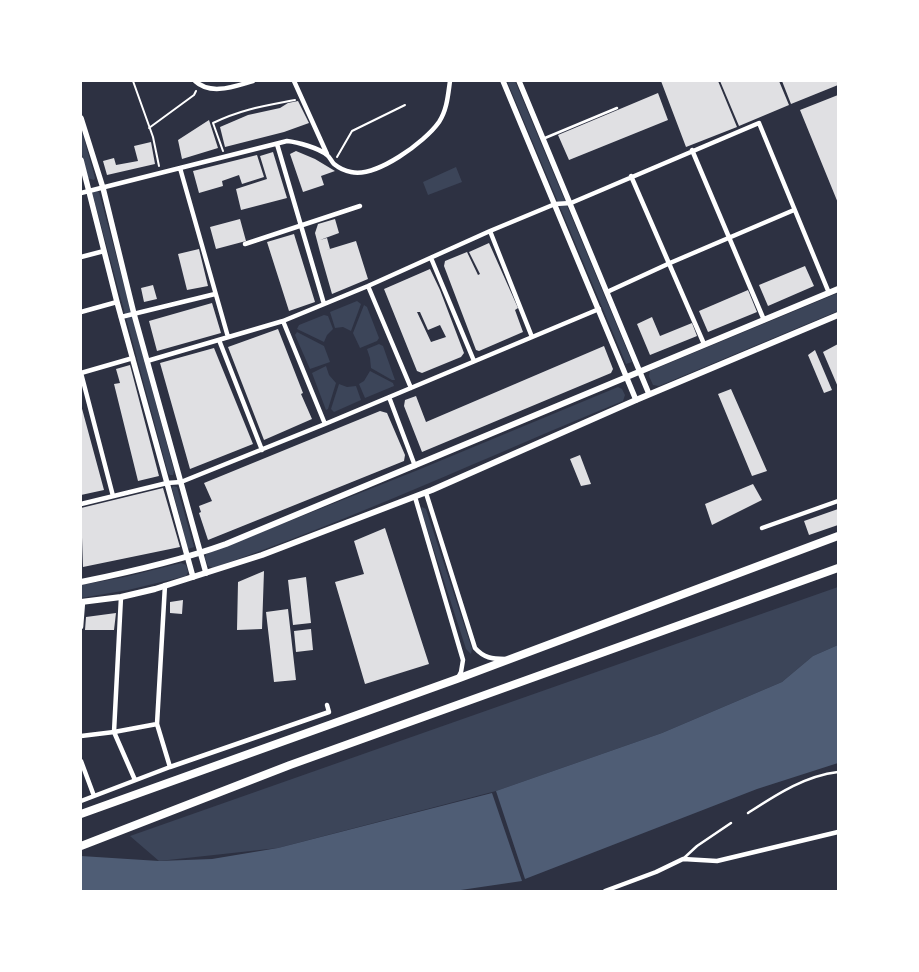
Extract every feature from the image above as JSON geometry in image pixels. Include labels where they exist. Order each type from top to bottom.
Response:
[{"type":"highway","points":[[81,814],[457,679],[838,536]]},
{"type":"highway","points":[[81,846],[290,765],[838,568]]},
{"type":"main road","points":[[81,582],[113,576],[199,553],[415,466],[838,289]]},
{"type":"main road","points":[[82,602],[121,597],[193,578],[262,555],[426,493],[649,394],[838,315]]},
{"type":"street","points":[[195,81],[206,88],[224,88],[253,81]]},
{"type":"street","points":[[294,81],[326,154],[334,164],[354,173],[364,173],[385,165],[429,132],[439,122],[444,111],[450,81]]},
{"type":"street","points":[[503,81],[636,400]]},
{"type":"street","points":[[519,81],[649,394]]},
{"type":"street","points":[[81,118],[102,188],[134,314],[206,573]]},
{"type":"street","points":[[147,361],[283,320],[368,286],[555,204],[571,203],[759,123],[829,293]]},
{"type":"street","points":[[81,193],[287,141],[295,142],[326,154]]},
{"type":"street","points":[[276,144],[324,304]]},
{"type":"street","points":[[692,150],[764,320]]},
{"type":"street","points":[[81,160],[121,318],[193,578]]},
{"type":"street","points":[[180,168],[228,338]]},
{"type":"street","points":[[631,176],[704,344]]},
{"type":"street","points":[[245,244],[360,206]]},
{"type":"street","points":[[607,292],[794,210]]},
{"type":"street","points":[[490,231],[532,337]]},
{"type":"street","points":[[81,257],[104,251]]},
{"type":"street","points":[[431,258],[474,361]]},
{"type":"street","points":[[368,286],[411,388]]},
{"type":"street","points":[[121,318],[215,294]]},
{"type":"street","points":[[81,312],[117,302]]},
{"type":"street","points":[[81,504],[167,483],[181,482],[599,309]]},
{"type":"street","points":[[283,320],[325,424]]},
{"type":"street","points":[[219,340],[262,450]]},
{"type":"street","points":[[113,496],[81,373],[133,358]]},
{"type":"street","points":[[389,397],[415,466]]},
{"type":"street","points":[[426,493],[475,648],[487,658],[509,658]]},
{"type":"street","points":[[415,497],[463,660],[461,672],[457,679]]},
{"type":"street","points":[[762,528],[838,501]]},
{"type":"street","points":[[165,585],[157,724],[170,767]]},
{"type":"street","points":[[121,597],[114,732],[135,780]]},
{"type":"street","points":[[81,627],[82,602]]},
{"type":"street","points":[[81,801],[170,767],[329,712],[326,704]]},
{"type":"street","points":[[81,736],[157,724]]},
{"type":"street","points":[[81,761],[94,796]]},
{"type":"street","points":[[605,891],[656,872],[683,859],[717,861],[838,832]]},
{"type":"lane","points":[[543,139],[617,108]]},
{"type":"lane","points":[[748,813],[783,790],[824,774],[838,772]]},
{"type":"lane","points":[[683,859],[697,846],[730,823]]},
{"type":"path","points":[[133,81],[149,128],[161,173]]},
{"type":"path","points":[[149,128],[194,95],[199,85]]},
{"type":"path","points":[[224,156],[213,122],[241,110],[302,99]]},
{"type":"path","points":[[334,164],[352,131],[405,106]]},
{"type":"shaded area","points":[[507,81],[515,81],[632,362],[626,364]]},
{"type":"shaded area","points":[[81,128],[94,180],[88,178],[81,151]]},
{"type":"shaded area","points":[[456,167],[462,182],[428,195],[423,182]]},
{"type":"shaded area","points":[[96,190],[99,192],[174,471],[173,475],[168,473],[92,192]]},
{"type":"shaded area","points":[[838,293],[838,311],[659,386],[653,385],[649,376],[650,371]]},
{"type":"shaded area","points":[[357,301],[361,304],[351,331],[343,327],[335,328],[330,312]]},
{"type":"shaded area","points":[[364,305],[367,307],[379,338],[377,341],[360,348],[353,333]]},
{"type":"shaded area","points":[[324,315],[328,316],[333,329],[327,335],[324,342],[297,329],[299,325]]},
{"type":"shaded area","points":[[297,332],[324,346],[330,362],[310,369],[295,335]]},
{"type":"shaded area","points":[[379,344],[383,346],[395,380],[371,368],[367,349]]},
{"type":"shaded area","points":[[326,366],[329,375],[336,383],[328,409],[326,410],[312,373]]},
{"type":"shaded area","points":[[370,371],[393,383],[394,386],[365,398],[359,384],[364,381]]},
{"type":"shaded area","points":[[339,384],[347,387],[356,386],[361,400],[334,412],[331,409]]},
{"type":"shaded area","points":[[618,387],[622,389],[625,395],[623,401],[316,530],[213,568],[208,566],[205,558],[206,554],[418,470]]},
{"type":"shaded area","points":[[173,486],[177,487],[194,547],[188,549],[172,488]]},
{"type":"shaded area","points":[[422,507],[426,509],[472,649],[471,654],[466,649],[421,510]]},
{"type":"shaded area","points":[[181,563],[186,565],[188,572],[186,576],[128,590],[81,598],[81,585],[125,577]]},
{"type":"shaded area","points":[[838,587],[838,645],[813,656],[782,682],[662,733],[496,791],[278,848],[159,861],[130,836]]},
{"type":"shaded area","points":[[838,645],[838,763],[757,789],[525,879],[496,791],[662,733],[782,682],[813,656]]},
{"type":"shaded area","points":[[492,793],[522,881],[454,891],[81,891],[81,856],[159,861],[212,859],[278,848]]},
{"type":"building","points":[[661,81],[718,81],[737,127],[686,147]]},
{"type":"building","points":[[720,81],[779,81],[789,105],[739,126]]},
{"type":"building","points":[[782,81],[838,81],[838,85],[791,104]]},
{"type":"building","points":[[658,93],[668,120],[569,160],[558,135]]},
{"type":"building","points":[[838,95],[838,203],[800,110]]},
{"type":"building","points":[[298,101],[309,123],[284,132],[225,147],[220,127],[248,115],[280,108],[288,103]]},
{"type":"building","points":[[209,120],[218,148],[182,159],[178,140]]},
{"type":"building","points":[[151,142],[155,164],[107,175],[103,161],[114,158],[116,165],[138,161],[134,146]]},
{"type":"building","points":[[296,151],[315,159],[335,171],[321,176],[324,185],[303,192],[290,154]]},
{"type":"building","points":[[273,152],[287,198],[241,210],[236,189],[267,179],[260,156]]},
{"type":"building","points":[[257,155],[264,177],[242,184],[239,175],[222,181],[223,186],[199,193],[193,171]]},
{"type":"building","points":[[240,219],[246,241],[216,249],[210,227]]},
{"type":"building","points":[[335,219],[339,233],[320,240],[327,238],[330,249],[320,252],[315,233],[318,224]]},
{"type":"building","points":[[294,234],[315,302],[289,311],[267,242]]},
{"type":"building","points":[[356,241],[368,279],[332,294],[320,252]]},
{"type":"building","points":[[489,243],[518,308],[515,310],[523,332],[479,351],[476,350],[444,266],[445,261],[467,252],[478,275],[480,274],[469,252]]},
{"type":"building","points":[[199,249],[208,286],[187,290],[178,254]]},
{"type":"building","points":[[805,266],[814,286],[768,306],[759,285]]},
{"type":"building","points":[[430,269],[464,353],[461,357],[422,373],[417,371],[384,289]],"holes":[[[417,312],[420,312],[428,330],[440,325],[446,337],[431,342]]]},
{"type":"building","points":[[153,285],[157,299],[144,302],[141,288]]},
{"type":"building","points":[[748,290],[757,312],[708,332],[699,311]]},
{"type":"building","points":[[212,303],[221,333],[157,351],[149,321]]},
{"type":"building","points":[[652,317],[660,336],[692,323],[697,336],[650,355],[637,324]]},
{"type":"building","points":[[278,329],[312,419],[264,440],[228,347]]},
{"type":"building","points":[[838,344],[838,387],[823,352]]},
{"type":"building","points":[[604,346],[613,369],[611,373],[422,452],[404,406],[405,400],[416,396],[426,422]]},
{"type":"building","points":[[214,348],[253,444],[190,469],[160,363]]},
{"type":"building","points":[[815,350],[832,390],[824,393],[808,355]]},
{"type":"building","points":[[130,365],[159,476],[138,481],[114,384],[120,383],[116,369]]},
{"type":"building","points":[[731,389],[767,471],[752,476],[718,394]]},
{"type":"building","points":[[81,405],[104,490],[81,495]]},
{"type":"building","points":[[380,411],[387,413],[405,455],[404,461],[208,540],[199,513],[201,512],[199,506],[212,501],[204,483]]},
{"type":"building","points":[[580,455],[591,484],[581,486],[570,459]]},
{"type":"building","points":[[753,484],[762,500],[712,525],[705,504]]},
{"type":"building","points":[[163,488],[180,547],[83,567],[81,508]]},
{"type":"building","points":[[838,509],[838,525],[809,535],[804,521]]},
{"type":"building","points":[[385,528],[429,664],[365,684],[335,582],[364,574],[354,541]]},
{"type":"building","points":[[264,571],[262,629],[237,630],[238,582]]},
{"type":"building","points":[[306,577],[311,623],[293,625],[288,580]]},
{"type":"building","points":[[183,600],[182,614],[170,613],[170,602]]},
{"type":"building","points":[[288,609],[296,680],[274,682],[266,612]]},
{"type":"building","points":[[116,613],[114,630],[85,630],[86,617]]},
{"type":"building","points":[[311,629],[313,650],[296,652],[294,631]]}]
